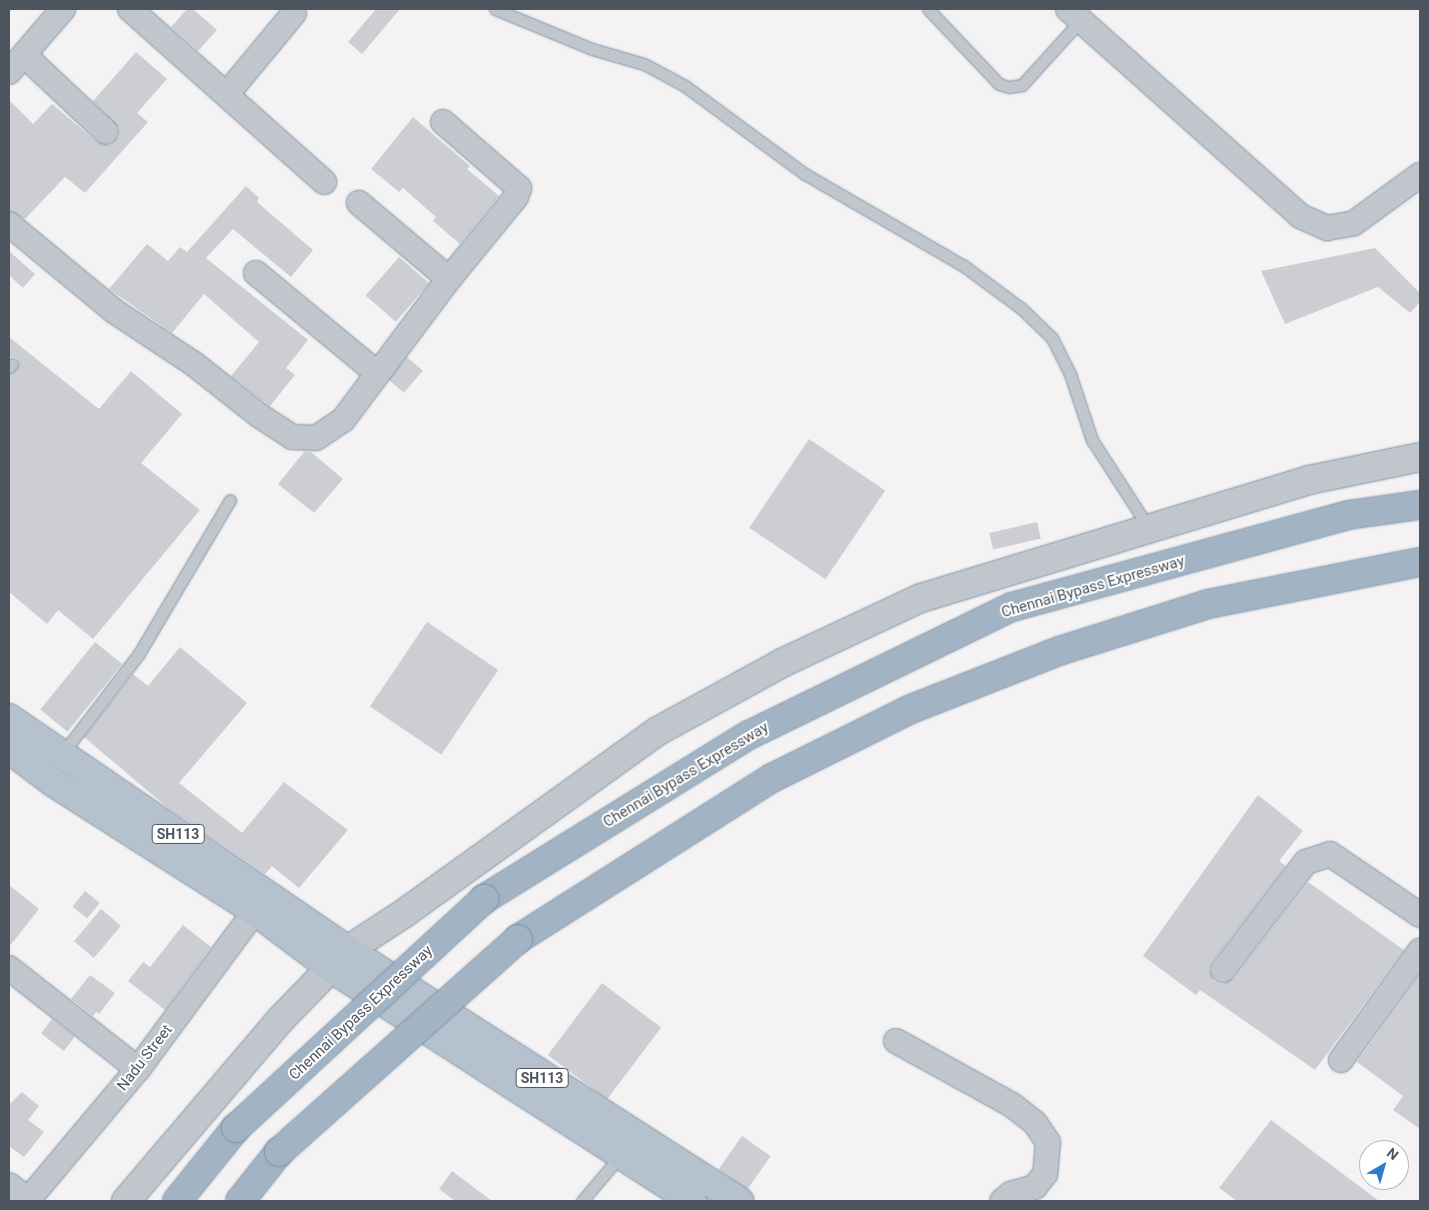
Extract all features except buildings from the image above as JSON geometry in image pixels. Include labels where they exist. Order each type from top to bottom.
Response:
[{"type":"highway","name":"Chennai Bypass Expressway","points":[[178,1201],[236,1128],[484,899],[749,735],[1012,607],[1348,515],[1420,505]]},
{"type":"highway","points":[[240,1201],[279,1152],[518,939],[772,778],[911,709],[1059,651],[1208,604],[1420,562]]},
{"type":"main road","name":"SH113","points":[[9,718],[340,959],[620,1156],[692,1201]]},
{"type":"main road","name":"SH113","points":[[9,749],[54,783],[254,911],[340,959],[739,1201]]},
{"type":"street","points":[[63,9],[16,63],[106,132]]},
{"type":"street","points":[[130,9],[324,182]]},
{"type":"street","points":[[227,94],[294,13]]},
{"type":"street","points":[[1081,13],[1300,216],[1327,228],[1354,223],[1420,175]]},
{"type":"street","points":[[9,224],[114,311],[194,364],[292,437],[316,438],[343,420],[449,279],[516,197],[520,188],[443,122]]},
{"type":"street","points":[[359,203],[449,279]]},
{"type":"street","points":[[256,273],[378,374]]},
{"type":"street","points":[[126,1201],[282,1018],[340,959],[658,731],[782,663],[921,598],[1309,480],[1420,457]]},
{"type":"street","points":[[1223,970],[1306,862],[1330,854],[1420,915]]},
{"type":"street","name":"Nadu Street","points":[[28,1200],[138,1069],[254,911]]},
{"type":"street","points":[[1341,1060],[1420,951]]},
{"type":"street","points":[[9,968],[138,1069]]},
{"type":"street","points":[[896,1041],[1012,1105],[1035,1123],[1048,1142],[1045,1174],[1034,1187],[1011,1194],[1002,1201]]},
{"type":"street","points":[[9,1186],[28,1200]]},
{"type":"lane","points":[[494,9],[592,49],[644,64],[685,86],[805,174],[964,266],[1022,309],[1052,338],[1070,374],[1092,440],[1149,528]]},
{"type":"lane","points":[[928,9],[999,84],[1009,87],[1022,85],[1081,13]]},
{"type":"lane","points":[[61,755],[138,655],[230,500]]},
{"type":"lane","points":[[582,1201],[620,1156]]}]
